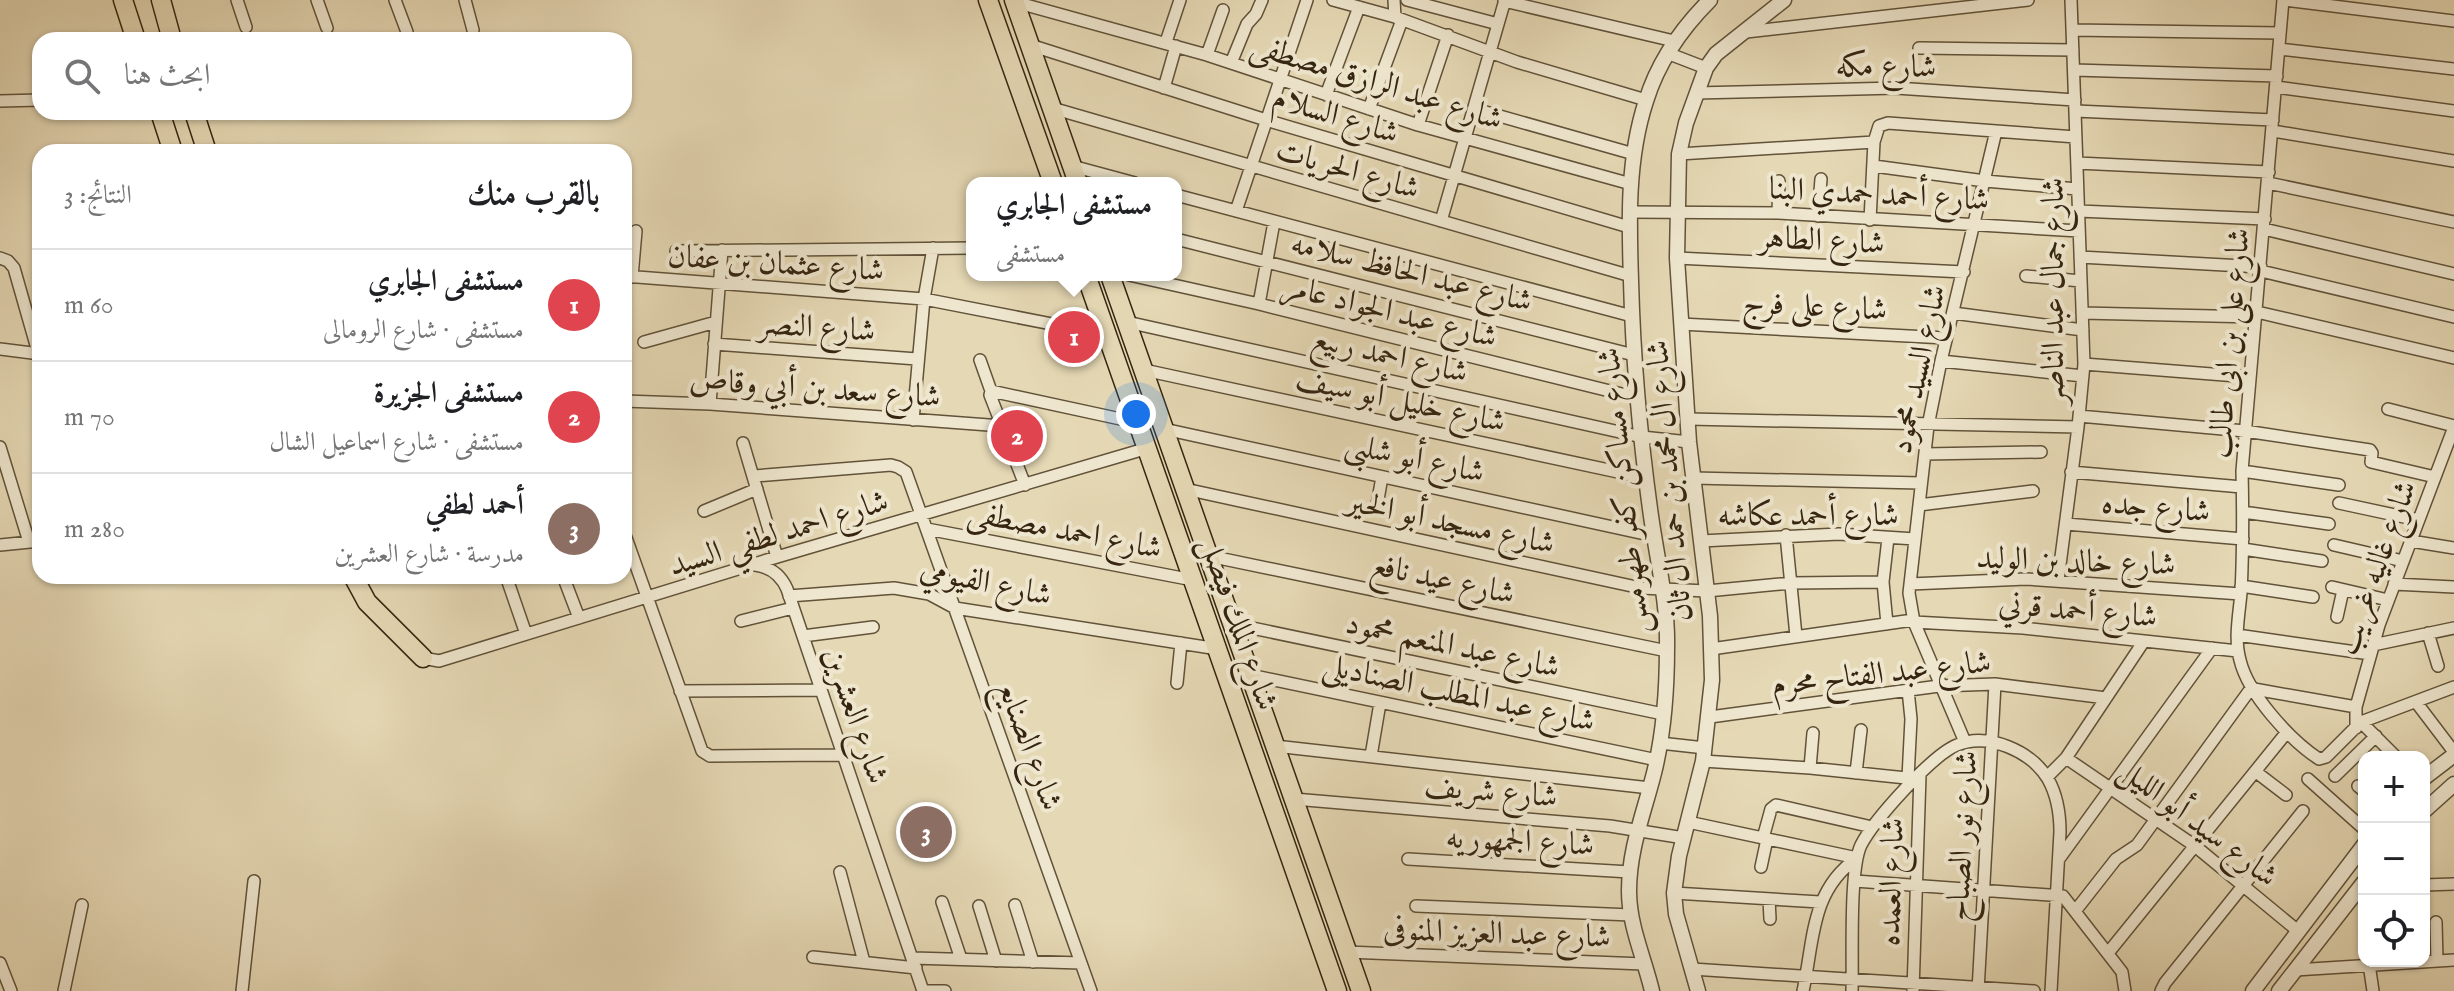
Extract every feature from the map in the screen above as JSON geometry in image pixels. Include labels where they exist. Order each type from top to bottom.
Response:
[{"type":"main road","points":[[123,0],[133,32]]},
{"type":"main road","points":[[161,0],[170,32]]},
{"type":"main road","points":[[988,0],[1051,177]]},
{"type":"main road","points":[[1015,1],[1075,174]]},
{"type":"main road","points":[[163,120],[170,144]]},
{"type":"main road","points":[[197,120],[204,144]]},
{"type":"main road","name":"شارع الملك فيصل","points":[[1088,281],[1337,991]]},
{"type":"main road","name":"شارع الملك فيصل","points":[[1112,281],[1361,991]]},
{"type":"main road","points":[[357,584],[367,602],[423,658]]},
{"type":"main road","points":[[1280,829],[1294,830],[1301,819]]},
{"type":"main road","points":[[1293,863],[1302,852],[1312,852]]},
{"type":"street","points":[[237,0],[246,27]]},
{"type":"street","points":[[317,0],[327,28]]},
{"type":"street","points":[[395,0],[407,32]]},
{"type":"street","points":[[465,0],[473,30]]},
{"type":"street","points":[[1164,88],[1180,0]]},
{"type":"street","points":[[1231,63],[1247,24],[1262,0]]},
{"type":"street","points":[[1236,211],[1307,0]]},
{"type":"street","points":[[1333,0],[1448,35],[1517,62],[1646,100]]},
{"type":"street","points":[[1381,0],[1381,14]]},
{"type":"street","points":[[1369,109],[1398,19],[1394,0]]},
{"type":"street","points":[[1407,0],[1498,24]]},
{"type":"street","name":"شارع مساكن كفر طهرمس","points":[[1652,991],[1631,915],[1630,872],[1636,830],[1660,743],[1667,651],[1663,590],[1646,478],[1634,355],[1629,219],[1631,184],[1646,100],[1671,47],[1710,0]]},
{"type":"street","name":"شارع ال محمد بن حمد ال ثان","points":[[1698,991],[1676,914],[1674,893],[1675,875],[1710,717],[1711,649],[1689,442],[1681,324],[1676,212],[1679,154],[1706,68],[1716,54],[1784,0]]},
{"type":"street","points":[[1746,32],[1926,6],[2028,0]]},
{"type":"street","name":"شارع جمال عبد الناصر","points":[[2058,580],[2083,370],[2071,0]]},
{"type":"street","points":[[2284,0],[2454,21]]},
{"type":"street","name":"شارع على بن ابى طالب","points":[[2284,0],[2242,471],[2243,544],[2238,651],[2240,664],[2253,688],[2287,732],[2319,759],[2326,757],[2359,725]]},
{"type":"street","name":"شارع عبد الرازق مصطفى","points":[[1015,1],[1207,55],[1418,125],[1631,184]]},
{"type":"street","points":[[1441,221],[1505,1],[1671,47],[1706,68]]},
{"type":"street","points":[[1326,95],[1359,7]]},
{"type":"street","points":[[1207,55],[1223,10]]},
{"type":"street","points":[[2072,30],[2280,33]]},
{"type":"street","points":[[1418,125],[1448,35]]},
{"type":"street","name":"شارع السلام","points":[[1030,45],[1454,177],[1629,219]]},
{"type":"street","points":[[1919,48],[2073,50]]},
{"type":"street","points":[[2279,49],[2454,69]]},
{"type":"street","points":[[2074,70],[2276,81],[2454,111]]},
{"type":"street","name":"شارع مكه","points":[[1696,93],[1896,88],[2273,125],[2454,161]]},
{"type":"street","points":[[0,101],[32,100]]},
{"type":"street","name":"شارع الحريات","points":[[1052,108],[1631,276]]},
{"type":"street","points":[[1475,109],[1634,154]]},
{"type":"street","points":[[1870,220],[1874,142],[1879,126],[1888,123],[2076,137]]},
{"type":"street","name":"شارع السيد محمود","points":[[1965,742],[1913,621],[1910,584],[1928,426],[1996,131]]},
{"type":"street","points":[[1679,154],[1874,142]]},
{"type":"street","points":[[2077,163],[2269,177],[2454,222]]},
{"type":"street","points":[[1874,166],[1985,181],[2077,189]]},
{"type":"street","points":[[1075,174],[1095,177]]},
{"type":"street","points":[[1818,216],[1821,179]]},
{"type":"street","points":[[1778,213],[1779,181]]},
{"type":"street","points":[[1182,197],[1632,316]]},
{"type":"street","points":[[2079,211],[2265,224],[2454,274]]},
{"type":"street","name":"شارع أحمد حمدي البنا","points":[[1629,219],[1676,212],[1778,213],[2079,231]]},
{"type":"street","points":[[1259,304],[1274,222]]},
{"type":"street","points":[[632,254],[636,231]]},
{"type":"street","name":"شارع عبد الحافظ سلامه","points":[[1182,240],[1634,355]]},
{"type":"street","points":[[913,420],[917,359],[933,248]]},
{"type":"street","points":[[676,251],[966,248]]},
{"type":"street","points":[[710,404],[722,250]]},
{"type":"street","points":[[2080,257],[2261,269],[2454,317]]},
{"type":"street","points":[[0,258],[14,268],[32,331]]},
{"type":"street","name":"شارع الطاهر","points":[[1677,258],[1964,272]]},
{"type":"street","points":[[2026,276],[2081,281]]},
{"type":"street","name":"شارع عثمان بن عفان","points":[[632,277],[924,299],[1108,335]]},
{"type":"street","name":"شارع عبد الجواد عامر","points":[[1156,281],[1638,398]]},
{"type":"street","points":[[1953,313],[2083,330]]},
{"type":"street","points":[[2082,313],[2257,314],[2454,358]]},
{"type":"street","points":[[644,342],[716,322]]},
{"type":"street","name":"شارع احمد ربيع","points":[[1127,322],[1642,437],[1689,442]]},
{"type":"street","name":"شارع على فرج","points":[[1681,324],[1946,338]]},
{"type":"street","name":"شارع النصر","points":[[714,344],[917,359]]},
{"type":"street","points":[[0,349],[32,355]]},
{"type":"street","points":[[980,360],[990,395],[1025,485]]},
{"type":"street","points":[[1941,361],[2250,377]]},
{"type":"street","name":"شارع خليل أبو سيف","points":[[1144,370],[1646,478]]},
{"type":"street","points":[[991,391],[1139,423]]},
{"type":"street","name":"شارع سعد بن أبي وقاص","points":[[632,401],[710,404],[1002,426]]},
{"type":"street","points":[[2388,409],[2454,426]]},
{"type":"street","points":[[1688,419],[1928,426],[2079,422],[2245,431],[2370,450],[2371,462],[2435,477]]},
{"type":"street","name":"شارع غاليه غريب","points":[[2359,725],[2356,707],[2371,650],[2435,477],[2448,461],[2454,426]]},
{"type":"street","name":"شارع أبو شلبى","points":[[1164,429],[1654,536]]},
{"type":"street","points":[[743,443],[777,557]]},
{"type":"street","points":[[0,447],[3,466],[32,537]]},
{"type":"street","name":"شارع احمد لطفي السيد","points":[[423,658],[439,661],[1148,448]]},
{"type":"street","points":[[1925,454],[2041,452]]},
{"type":"street","name":"شارع الصنايع","points":[[754,476],[898,467],[906,472],[1091,991]]},
{"type":"street","points":[[2242,471],[2339,485]]},
{"type":"street","points":[[2071,472],[2242,487]]},
{"type":"street","points":[[1377,505],[1382,477]]},
{"type":"street","points":[[1693,478],[1921,483]]},
{"type":"street","points":[[704,511],[757,489]]},
{"type":"street","name":"شارع مسجد أبو الخير","points":[[1185,489],[1630,587],[1707,591],[1791,583],[1883,582]]},
{"type":"street","points":[[1919,505],[2033,491]]},
{"type":"street","points":[[2339,503],[2418,520]]},
{"type":"street","points":[[2243,512],[2329,524]]},
{"type":"street","name":"شارع جده","points":[[2066,524],[2243,544],[2322,561]]},
{"type":"street","name":"شارع احمد مصطفى","points":[[927,529],[1193,580]]},
{"type":"street","name":"شارع أحمد عكاشه","points":[[1701,541],[1839,534],[1915,539]]},
{"type":"street","points":[[1786,535],[1796,636]]},
{"type":"street","points":[[1887,624],[1883,582],[1888,538]]},
{"type":"street","points":[[2411,541],[2454,548]]},
{"type":"street","points":[[0,545],[32,542]]},
{"type":"street","points":[[2334,545],[2403,561]]},
{"type":"street","points":[[632,555],[702,751],[710,756],[842,755]]},
{"type":"street","name":"شارع عيد نافع","points":[[1209,556],[1667,651]]},
{"type":"street","name":"شارع العشرين","points":[[753,565],[766,567],[777,574],[789,596],[923,991]]},
{"type":"street","name":"شارع خالد بن الوليد","points":[[1910,584],[1996,579],[2058,580],[2313,597]]},
{"type":"street","points":[[509,584],[526,634]]},
{"type":"street","points":[[566,584],[579,618]]},
{"type":"street","points":[[2394,584],[2454,587]]},
{"type":"street","name":"شارع الفيومي","points":[[789,596],[894,588],[929,594],[955,608],[1218,649]]},
{"type":"street","points":[[2337,617],[2337,588],[2388,600]]},
{"type":"street","points":[[741,621],[793,608]]},
{"type":"street","name":"شارع أحمد قرني","points":[[1711,649],[1913,621],[2023,628],[2238,651]]},
{"type":"street","name":"شارع عبد المنعم محمود","points":[[1233,624],[1663,714]]},
{"type":"street","points":[[803,636],[873,627]]},
{"type":"street","points":[[2237,635],[2371,650],[2454,628]]},
{"type":"street","points":[[2428,633],[2438,666]]},
{"type":"street","points":[[2047,777],[2066,758],[2144,641]]},
{"type":"street","points":[[1177,683],[1181,643]]},
{"type":"street","points":[[2059,859],[2212,648]]},
{"type":"street","name":"شارع عبد المطلب الصناديلى","points":[[1250,675],[1657,760]]},
{"type":"street","name":"شارع عبد الفتاح محرم","points":[[1710,717],[1939,686],[1995,684],[2106,698]]},
{"type":"street","name":"شارع نور الصباح","points":[[1978,989],[1995,684]]},
{"type":"street","points":[[2359,725],[2454,687]]},
{"type":"street","points":[[2076,910],[2116,859],[2137,845],[2253,688],[2356,707]]},
{"type":"street","points":[[680,691],[821,690]]},
{"type":"street","name":"شارع العمده","points":[[1908,690],[1915,777],[1913,987]]},
{"type":"street","points":[[2416,702],[2454,754],[2430,773]]},
{"type":"street","points":[[1371,756],[1380,703]]},
{"type":"street","points":[[2359,725],[2376,736],[2390,751]]},
{"type":"street","points":[[1856,773],[1861,730]]},
{"type":"street","points":[[2108,953],[2287,732]]},
{"type":"street","points":[[1810,768],[1813,733]]},
{"type":"street","points":[[2335,776],[2376,736]]},
{"type":"street","points":[[1853,985],[1855,881],[1860,846],[1872,827],[1915,777],[1941,753],[1965,742],[1992,742],[2023,755],[2047,777],[2060,813],[2051,991]]},
{"type":"street","points":[[1660,743],[1704,755],[1915,777]]},
{"type":"street","points":[[1275,746],[1650,788]]},
{"type":"street","name":"شارع سيد أبو الليل","points":[[2066,758],[2195,846],[2298,931]]},
{"type":"street","points":[[2256,772],[2286,795]]},
{"type":"street","points":[[2308,779],[2358,824]]},
{"type":"street","points":[[2430,806],[2454,784]]},
{"type":"street","name":"شارع شريف","points":[[1294,799],[1636,830],[1684,838]]},
{"type":"street","points":[[1761,867],[1771,809],[1776,805],[1872,827]]},
{"type":"street","points":[[2161,991],[2303,811]]},
{"type":"street","points":[[1688,822],[1857,858]]},
{"type":"street","points":[[2253,991],[2358,853]]},
{"type":"street","points":[[1803,991],[1820,902],[1835,877],[1857,858]]},
{"type":"street","name":"شارع الجمهوريه","points":[[1408,859],[1630,872]]},
{"type":"street","points":[[2344,871],[2358,881]]},
{"type":"street","points":[[840,872],[864,962]]},
{"type":"street","points":[[242,991],[254,881]]},
{"type":"street","points":[[1855,881],[2067,898],[2122,972],[2125,991]]},
{"type":"street","points":[[2430,885],[2454,884]]},
{"type":"street","points":[[2279,991],[2358,890]]},
{"type":"street","points":[[1674,893],[1820,902]]},
{"type":"street","points":[[1769,899],[1770,919]]},
{"type":"street","points":[[942,902],[961,959]]},
{"type":"street","points":[[64,991],[82,905]]},
{"type":"street","points":[[1015,905],[1033,962]]},
{"type":"street","points":[[979,906],[996,961]]},
{"type":"street","points":[[1416,906],[1631,915]]},
{"type":"street","points":[[2436,922],[2437,961]]},
{"type":"street","name":"شارع عبد العزيز المنوفى","points":[[1347,952],[1644,964]]},
{"type":"street","points":[[813,957],[864,962],[914,963],[961,959],[1081,963]]},
{"type":"street","points":[[2430,961],[2454,963]]},
{"type":"street","points":[[0,963],[11,991]]},
{"type":"street","points":[[2295,970],[2358,965]]},
{"type":"street","points":[[2369,967],[2373,991]]},
{"type":"street","points":[[1692,969],[1806,975],[1853,985],[2034,991]]},
{"type":"street","points":[[923,991],[945,991]]},
{"type":"place","name":"مستشفى الجابري","points":[[1074,337]]},
{"type":"place","name":"مستشفى الجزيرة","points":[[1017,436]]},
{"type":"place","name":"أحمد لطفي","points":[[926,832]]}]
